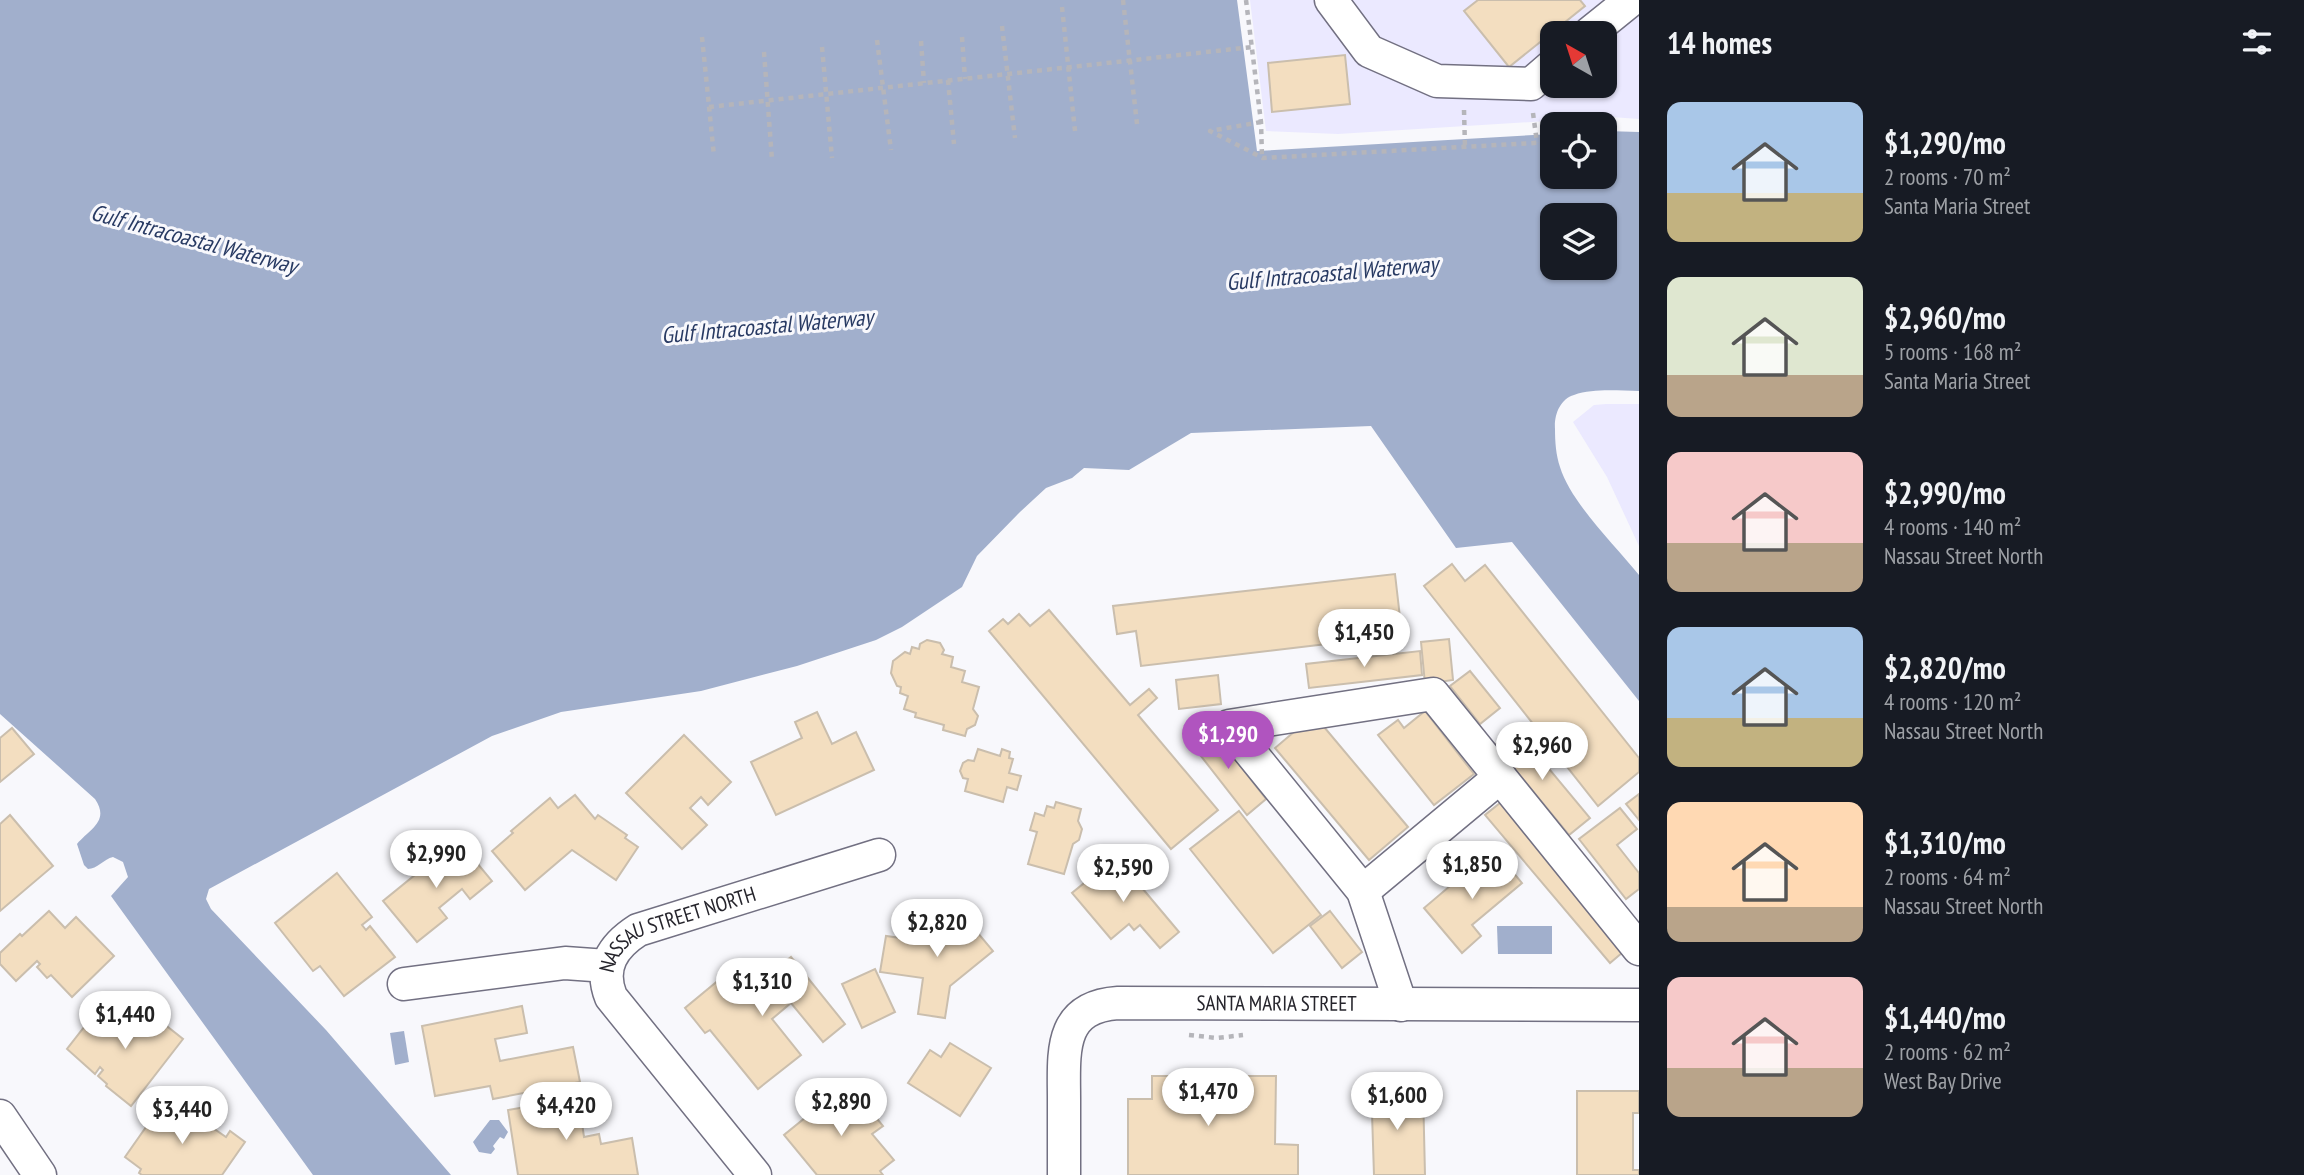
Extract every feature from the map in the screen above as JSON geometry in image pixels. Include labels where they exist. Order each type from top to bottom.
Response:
[{"type":"street","points":[[1331,0],[1369,51],[1437,80],[1531,84],[1540,76]]},
{"type":"street","points":[[1605,21],[1631,0]]},
{"type":"street","points":[[1401,1005],[1363,891],[1229,726],[1433,694],[1639,949]]},
{"type":"street","points":[[1363,891],[1500,777]]},
{"type":"street","name":"NASSAU STREET NORTH","points":[[755,1175],[617,1005],[607,988],[607,966],[617,946],[638,930],[878,855]]},
{"type":"street","points":[[404,984],[565,963],[607,966]]},
{"type":"street","name":"SANTA MARIA STREET","points":[[1064,1175],[1064,1049],[1072,1027],[1089,1009],[1118,1003],[1639,1006]]},
{"type":"street","points":[[0,1116],[40,1175]]},
{"type":"path","points":[[1246,0],[1261,122],[1262,158]]},
{"type":"path","points":[[1123,1],[1137,124]]},
{"type":"path","points":[[1062,7],[1075,131]]},
{"type":"path","points":[[1002,26],[1015,138]]},
{"type":"path","points":[[702,37],[714,156]]},
{"type":"path","points":[[962,37],[965,79]]},
{"type":"path","points":[[877,40],[891,150]]},
{"type":"path","points":[[920,41],[924,83]]},
{"type":"path","points":[[822,47],[832,158]]},
{"type":"path","points":[[709,107],[1252,47]]},
{"type":"path","points":[[764,52],[772,160]]},
{"type":"path","points":[[948,80],[954,144]]},
{"type":"path","points":[[1464,112],[1465,147]]},
{"type":"path","points":[[1261,122],[1210,131],[1262,158],[1540,143]]},
{"type":"path","points":[[1534,122],[1537,143]]},
{"type":"path","points":[[1179,1034],[1217,1038],[1247,1035]]},
{"type":"shaded area","points":[[1250,0],[1639,0],[1639,119],[1617,117],[1617,112],[1540,112],[1540,121],[1338,134],[1266,131]]},
{"type":"shaded area","points":[[1639,404],[1639,546],[1607,477],[1573,422],[1594,405]]},
{"type":"water","name":"Gulf Intracoastal Waterway","points":[[0,0],[1237,0],[1257,151],[1540,135],[1540,189],[1617,189],[1617,131],[1639,132],[1639,391],[1598,391],[1574,395],[1562,404],[1555,424],[1558,458],[1566,481],[1584,509],[1639,575],[1639,701],[1512,542],[1456,548],[1371,426],[1191,433],[1129,470],[1084,468],[1072,478],[1046,488],[1020,512],[977,556],[962,587],[902,627],[876,640],[797,666],[701,691],[561,712],[492,736],[209,889],[206,899],[211,909],[326,1030],[451,1175],[313,1175],[111,896],[128,877],[123,862],[113,857],[91,869],[84,865],[77,844],[99,819],[99,807],[95,799],[0,714]]},
{"type":"water","points":[[1497,926],[1552,926],[1552,954],[1498,954]]},
{"type":"water","points":[[404,1031],[409,1062],[395,1065],[390,1033]]},
{"type":"water","points":[[490,1120],[499,1120],[508,1132],[504,1139],[500,1137],[493,1146],[495,1149],[491,1154],[479,1152],[473,1142]]},
{"type":"building","points":[[1478,0],[1580,0],[1585,6],[1566,21],[1540,21],[1540,42],[1509,67],[1464,11]]},
{"type":"building","points":[[1345,55],[1350,104],[1272,112],[1268,63]]},
{"type":"building","points":[[1452,564],[1465,581],[1485,565],[1639,758],[1639,772],[1598,806],[1424,586]]},
{"type":"building","points":[[1395,574],[1402,635],[1141,666],[1136,631],[1117,634],[1113,606]]},
{"type":"building","points":[[1049,610],[1130,705],[1149,689],[1157,698],[1138,715],[1218,810],[1171,849],[989,631],[1003,619],[1008,624],[1019,614],[1030,626]]},
{"type":"building","points":[[1449,639],[1453,680],[1425,684],[1421,642]]},
{"type":"building","points":[[927,640],[940,643],[944,650],[942,654],[953,657],[951,667],[965,671],[962,682],[979,687],[973,709],[978,716],[975,725],[967,729],[965,736],[943,730],[944,725],[915,717],[916,713],[904,709],[908,696],[900,693],[901,687],[897,686],[891,673],[893,661],[905,652],[910,654],[912,647],[919,649],[920,644]]},
{"type":"building","points":[[1420,651],[1422,675],[1309,688],[1306,664]]},
{"type":"building","points":[[1470,671],[1500,708],[1480,724],[1450,686]]},
{"type":"building","points":[[1218,675],[1221,704],[1179,709],[1176,680]]},
{"type":"building","points":[[1425,711],[1474,774],[1434,805],[1378,735],[1398,720],[1404,728]]},
{"type":"building","points":[[817,712],[832,744],[856,732],[874,770],[776,815],[751,762],[802,738],[795,722]]},
{"type":"building","points":[[1314,715],[1408,827],[1369,860],[1275,748]]},
{"type":"building","points":[[1210,727],[1266,799],[1247,815],[1190,742]]},
{"type":"building","points":[[12,728],[34,754],[0,782],[0,738]]},
{"type":"building","points":[[1515,728],[1590,818],[1569,835],[1495,745]]},
{"type":"building","points":[[684,735],[731,782],[708,805],[701,797],[690,808],[707,825],[682,849],[626,793]]},
{"type":"building","points":[[978,749],[1000,756],[1002,749],[1010,752],[1009,758],[1013,759],[1009,773],[1021,776],[1017,790],[1007,787],[1003,802],[965,791],[968,779],[963,778],[960,771],[963,763],[974,761]]},
{"type":"building","points":[[1639,794],[1639,820],[1626,804]]},
{"type":"building","points":[[575,795],[595,819],[598,815],[627,835],[625,838],[638,847],[616,880],[572,850],[525,890],[492,851],[550,798],[558,808]]},
{"type":"building","points":[[1505,799],[1629,947],[1610,963],[1485,815]]},
{"type":"building","points":[[1056,802],[1081,809],[1078,821],[1082,829],[1079,840],[1073,844],[1064,874],[1028,864],[1037,832],[1030,830],[1035,813],[1044,816],[1047,806],[1054,808]]},
{"type":"building","points":[[1620,808],[1637,829],[1617,845],[1639,873],[1639,889],[1626,899],[1579,839]]},
{"type":"building","points":[[1239,811],[1321,915],[1273,953],[1190,849]]},
{"type":"building","points":[[10,815],[53,866],[0,911],[0,824]]},
{"type":"building","points":[[458,840],[492,881],[470,899],[462,889],[439,908],[447,918],[417,942],[383,901]]},
{"type":"building","points":[[1498,854],[1522,883],[1472,925],[1481,936],[1462,953],[1424,908],[1476,864],[1480,870]]},
{"type":"building","points":[[1116,857],[1179,932],[1160,948],[1140,925],[1134,930],[1129,924],[1111,939],[1072,893]]},
{"type":"building","points":[[337,873],[372,917],[362,925],[366,930],[370,926],[395,957],[344,996],[320,966],[313,971],[275,923]]},
{"type":"building","points":[[952,902],[993,951],[950,986],[945,1018],[918,1014],[923,978],[880,972],[886,936],[928,942],[944,929],[933,917]]},
{"type":"building","points":[[49,911],[65,928],[76,917],[114,956],[72,997],[51,975],[47,978],[37,967],[40,964],[37,961],[16,981],[0,964],[0,953]]},
{"type":"building","points":[[1330,911],[1362,952],[1342,968],[1310,926]]},
{"type":"building","points":[[791,957],[845,1024],[823,1042],[791,1003],[772,1019],[801,1055],[758,1089],[710,1030],[705,1033],[685,1008],[737,965],[754,987]]},
{"type":"building","points":[[875,969],[895,1012],[862,1028],[842,984]]},
{"type":"building","points":[[102,1004],[135,1030],[149,1012],[183,1039],[131,1106],[98,1076],[103,1070],[100,1067],[95,1074],[67,1049]]},
{"type":"building","points":[[522,1006],[527,1033],[495,1039],[500,1061],[573,1047],[580,1082],[493,1099],[490,1086],[435,1096],[422,1026]]},
{"type":"building","points":[[950,1043],[991,1068],[960,1116],[908,1083],[930,1050],[941,1057]]},
{"type":"building","points":[[1152,1076],[1276,1076],[1275,1144],[1298,1145],[1298,1175],[1128,1175],[1128,1099],[1152,1099]]},
{"type":"building","points":[[848,1083],[883,1126],[872,1134],[894,1160],[880,1171],[883,1175],[817,1175],[784,1135]]},
{"type":"building","points":[[1423,1090],[1425,1175],[1374,1175],[1372,1113],[1364,1113],[1363,1092]]},
{"type":"building","points":[[1577,1091],[1639,1091],[1639,1113],[1633,1113],[1633,1170],[1639,1170],[1639,1175],[1577,1175]]},
{"type":"building","points":[[590,1096],[594,1121],[582,1123],[584,1137],[599,1134],[601,1144],[632,1138],[638,1175],[518,1175],[508,1110]]},
{"type":"building","points":[[165,1100],[207,1129],[210,1126],[226,1137],[230,1131],[245,1142],[222,1175],[142,1175],[139,1173],[141,1169],[125,1157]]}]
